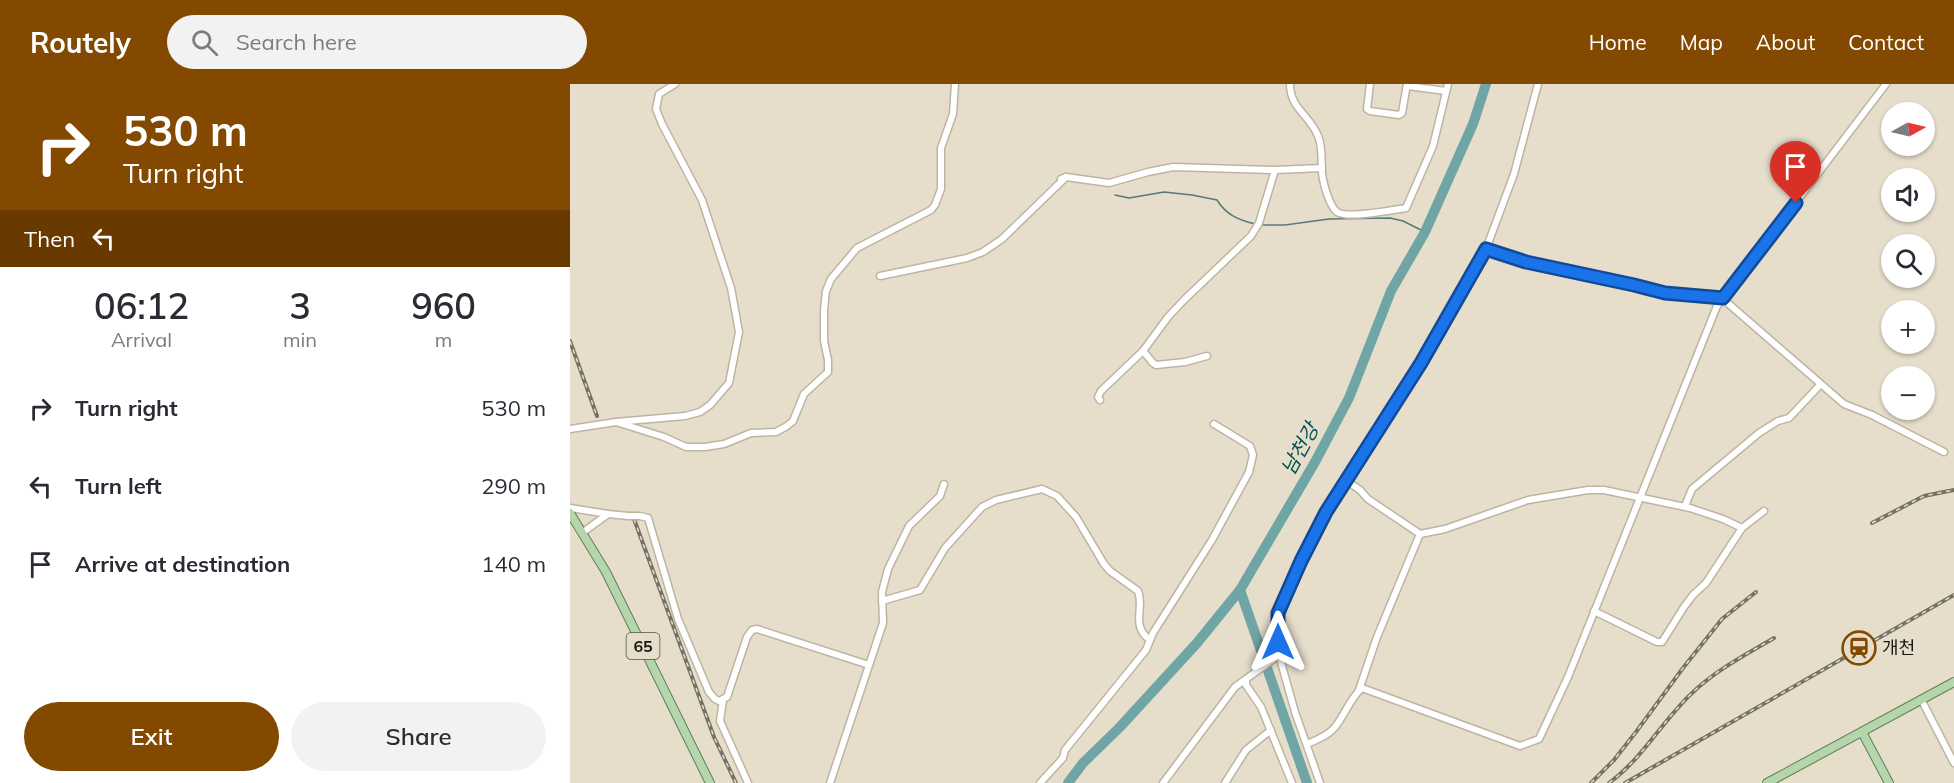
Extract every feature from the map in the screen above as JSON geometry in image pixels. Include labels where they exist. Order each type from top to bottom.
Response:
[{"type":"main road","name":"65","points":[[570,513],[606,572],[710,783]]},
{"type":"main road","points":[[1767,783],[1954,682]]},
{"type":"main road","points":[[1862,732],[1889,783]]},
{"type":"street","points":[[570,429],[685,416],[700,412],[710,405],[729,383],[739,332],[731,288],[702,200],[674,149],[656,109],[659,94],[675,84]]},
{"type":"street","points":[[616,422],[664,437],[686,447],[724,444],[751,433],[776,432],[788,426],[793,421],[804,394],[828,372],[824,341],[824,310],[826,291],[831,279],[857,248],[931,210],[935,205],[941,189],[941,143],[953,114],[955,84]]},
{"type":"street","points":[[1290,84],[1292,100],[1318,135],[1326,191],[1336,212],[1359,214],[1406,208],[1434,146],[1447,88],[1407,85],[1402,113],[1399,115],[1367,109],[1370,84]]},
{"type":"street","points":[[1320,783],[1276,657],[1278,613],[1326,512],[1421,363],[1486,249],[1514,174],[1539,84]]},
{"type":"street","points":[[1359,690],[1362,688],[1520,746],[1539,740],[1718,306],[1886,84]]},
{"type":"street","points":[[880,276],[967,258],[983,252],[1002,239],[1063,178],[1109,183],[1173,167],[1275,170],[1322,168]]},
{"type":"street","points":[[1100,400],[1098,397],[1101,391],[1143,351],[1168,317],[1251,236],[1259,223],[1275,170]]},
{"type":"street","points":[[1486,249],[1526,262],[1665,293],[1723,298],[1844,404],[1872,415],[1944,452]]},
{"type":"street","points":[[1143,351],[1156,365],[1185,362],[1207,356]]},
{"type":"street","points":[[1685,506],[1692,489],[1759,433],[1778,421],[1789,418],[1820,385]]},
{"type":"street","points":[[1040,783],[1063,758],[1065,750],[1146,650],[1212,540],[1249,472],[1253,455],[1250,446],[1214,424]]},
{"type":"street","points":[[1347,481],[1368,499],[1420,534],[1528,500],[1565,493],[1604,490],[1685,506],[1742,528]]},
{"type":"street","points":[[830,783],[883,623],[882,592],[888,569],[903,535],[919,514],[940,496],[944,484]]},
{"type":"street","points":[[882,601],[920,591],[949,543],[989,502],[1042,489],[1057,496],[1071,511],[1110,571],[1138,591],[1139,622],[1144,634],[1150,640]]},
{"type":"street","points":[[570,508],[648,518],[672,603],[697,666],[714,699],[723,700]]},
{"type":"street","points":[[1594,611],[1657,642],[1662,642],[1684,607],[1706,583],[1742,528],[1764,511]]},
{"type":"street","points":[[582,533],[608,514]]},
{"type":"street","points":[[1307,744],[1326,735],[1335,727],[1359,690],[1381,627],[1420,534]]},
{"type":"street","points":[[748,783],[720,721],[723,700],[727,697],[747,637],[752,630],[757,629],[870,665]]},
{"type":"street","points":[[1162,783],[1235,687],[1276,657]]},
{"type":"street","points":[[1246,680],[1246,685],[1261,707],[1292,783]]},
{"type":"street","points":[[1921,699],[1954,763]]},
{"type":"street","points":[[1225,783],[1246,750],[1271,730]]},
{"type":"waterway","name":"남천강","points":[[1068,783],[1083,763],[1120,727],[1197,643],[1240,590],[1315,462],[1349,398],[1391,291],[1425,232],[1473,124],[1486,84]]},
{"type":"waterway","points":[[1115,195],[1129,198],[1164,192],[1217,200],[1224,210],[1233,216],[1255,224]]},
{"type":"waterway","points":[[1262,225],[1285,225],[1329,219],[1390,218],[1403,221],[1425,232]]},
{"type":"waterway","points":[[1240,590],[1307,783]]},
{"type":"railway","points":[[570,341],[597,416]]},
{"type":"railway","points":[[1872,523],[1924,496],[1954,490]]},
{"type":"railway","points":[[634,519],[714,737],[736,783]]},
{"type":"railway","points":[[1591,783],[1614,760],[1722,619],[1756,592]]},
{"type":"railway","points":[[1625,783],[1954,595]]},
{"type":"railway","points":[[1609,783],[1632,763],[1699,686],[1730,664],[1774,638]]},
{"type":"place","name":"개천","points":[[1859,648]]},
{"type":"route","points":[[1278,642],[1278,613],[1326,512],[1421,363],[1486,249],[1558,270],[1665,293],[1723,298],[1796,203]]}]
